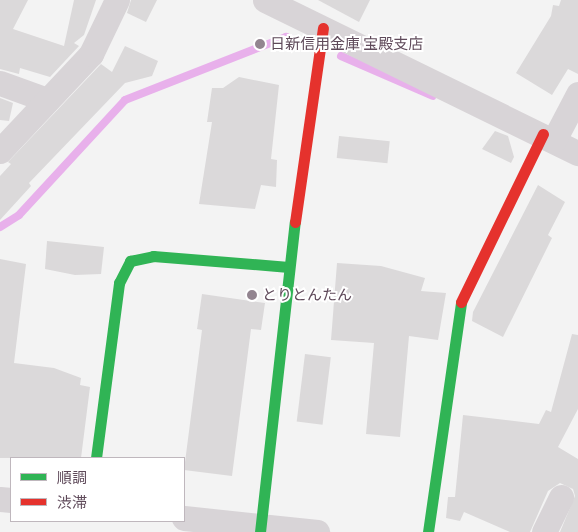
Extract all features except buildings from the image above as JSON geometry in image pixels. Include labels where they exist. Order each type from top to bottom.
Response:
[{"type":"street","points":[[0,151],[91,54],[117,0]]},
{"type":"street","points":[[265,0],[549,137],[578,153]]},
{"type":"street","points":[[261,529],[289,267],[323,28]]},
{"type":"street","points":[[0,83],[48,100]]},
{"type":"street","points":[[428,532],[458,307],[549,137],[578,94]]},
{"type":"street","points":[[96,457],[118,283],[130,261],[153,256],[289,267]]},
{"type":"street","points":[[544,532],[561,497]]},
{"type":"street","points":[[185,518],[261,529],[316,532]]},
{"type":"waterway","points":[[0,227],[19,215],[125,100],[286,37],[298,42]]},
{"type":"waterway","points":[[341,56],[433,96]]},
{"type":"traffic: fast","points":[[260,532],[295,222]]},
{"type":"traffic: fast","points":[[96,457],[119,283],[130,261],[153,256],[289,267]]},
{"type":"traffic: fast","points":[[428,532],[461,302]]},
{"type":"traffic: jam","points":[[295,222],[323,28]]},
{"type":"traffic: jam","points":[[461,302],[543,134]]},
{"type":"place","name":"日新信用金庫 宝殿支店","points":[[260,44]]},
{"type":"place","name":"とりとんたん","points":[[252,295]]}]
